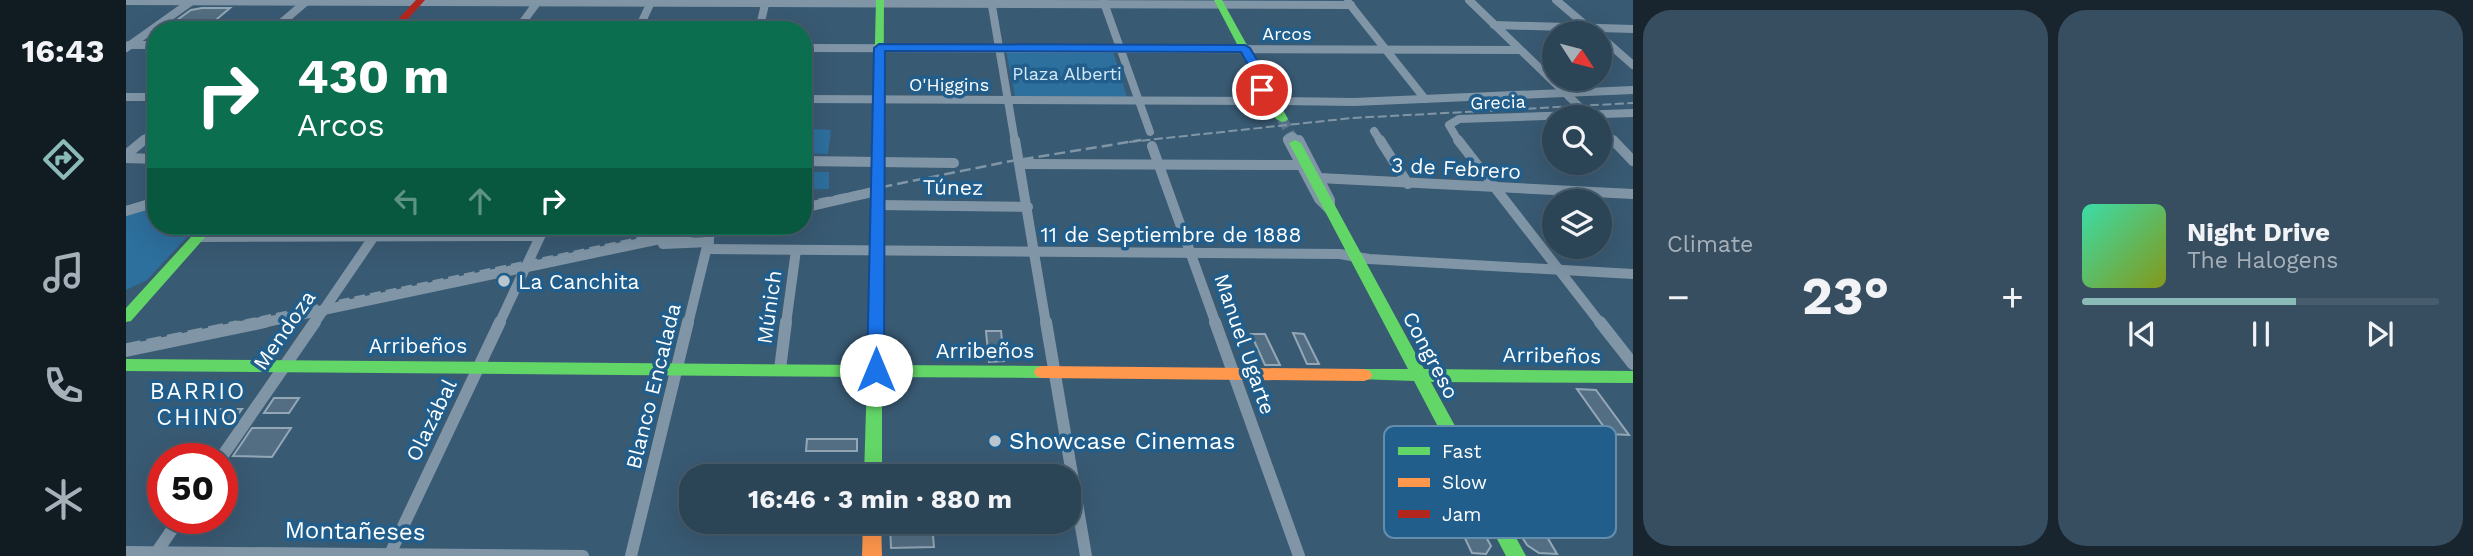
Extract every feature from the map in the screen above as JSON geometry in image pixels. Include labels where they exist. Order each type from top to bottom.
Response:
[{"type":"street","points":[[1469,0],[1577,105]]},
{"type":"street","points":[[1556,0],[1582,21]]},
{"type":"street","points":[[126,1],[1349,3],[1425,99]]},
{"type":"street","points":[[164,21],[193,1]]},
{"type":"street","points":[[284,21],[307,1]]},
{"type":"street","points":[[401,21],[419,1]]},
{"type":"street","points":[[524,21],[538,1]]},
{"type":"street","points":[[642,21],[651,2]]},
{"type":"street","points":[[760,21],[765,2]]},
{"type":"street","points":[[873,464],[880,2]]},
{"type":"street","points":[[991,2],[1010,100],[1086,556]]},
{"type":"street","points":[[1104,2],[1150,132]]},
{"type":"street","points":[[1220,2],[1282,119]]},
{"type":"street","points":[[1494,24],[1542,26]]},
{"type":"street","points":[[1612,28],[1633,29]]},
{"type":"street","points":[[128,46],[147,33]]},
{"type":"street","points":[[128,46],[147,45]]},
{"type":"street","points":[[1612,47],[1633,65]]},
{"type":"street","name":"Arcos","points":[[812,48],[1519,50]]},
{"type":"street","points":[[1265,84],[1281,101],[1425,99],[1633,90]]},
{"type":"street","name":"O'Higgins","points":[[812,99],[1264,101],[1266,98],[1262,90],[1265,84]]},
{"type":"street","points":[[126,97],[147,97]]},
{"type":"street","name":"Grecia","points":[[1612,114],[1633,113]]},
{"type":"street","name":"Grecia","points":[[1495,187],[1451,132],[1449,125],[1460,119],[1542,117]]},
{"type":"street","points":[[1374,131],[1408,184]]},
{"type":"street","name":"Congreso","points":[[1289,137],[1299,140],[1330,200],[1330,210],[1319,199],[1287,139],[1289,137]]},
{"type":"street","points":[[126,157],[147,138]]},
{"type":"street","points":[[1612,139],[1633,161]]},
{"type":"street","name":"Congreso","points":[[1295,144],[1446,426]]},
{"type":"street","name":"Manuel Ugarte","points":[[1153,146],[1299,556]]},
{"type":"street","points":[[126,157],[147,158]]},
{"type":"street","points":[[812,162],[954,163]]},
{"type":"street","points":[[1020,164],[1301,164]]},
{"type":"street","name":"3 de Febrero","points":[[1319,178],[1633,194]]},
{"type":"street","points":[[1495,187],[1633,364]]},
{"type":"street","name":"Túnez","points":[[812,207],[877,198],[1028,207]]},
{"type":"street","points":[[126,211],[147,205]]},
{"type":"street","points":[[126,317],[199,235]]},
{"type":"street","points":[[317,235],[430,235]]},
{"type":"street","name":"Olazábal","points":[[389,555],[541,235]]},
{"type":"street","points":[[126,351],[675,235]]},
{"type":"street","name":"Blanco Encalada","points":[[631,556],[708,246],[708,235]]},
{"type":"street","name":"Mendoza","points":[[231,443],[374,237]]},
{"type":"street","name":"11 de Septiembre de 1888","points":[[663,244],[796,250],[1340,254],[1633,274]]},
{"type":"street","name":"Múnich","points":[[780,369],[796,250]]},
{"type":"street","points":[[126,299],[144,296]]},
{"type":"street","name":"Arribeños","points":[[126,365],[1633,377]]},
{"type":"street","points":[[156,554],[169,534]]},
{"type":"street","points":[[872,534],[872,556]]},
{"type":"street","name":"Congreso","points":[[1506,538],[1516,556]]},
{"type":"street","name":"Montañeses","points":[[126,552],[583,556]]},
{"type":"green space","name":"Plaza Alberti","points":[[1006,50],[1113,51],[1127,97],[1015,96]]},
{"type":"green space","points":[[812,129],[831,130],[828,154],[812,153]]},
{"type":"green space","points":[[812,172],[829,172],[829,189],[812,189]]},
{"type":"green space","points":[[147,207],[147,235],[189,235],[147,280],[126,290],[126,214]]},
{"type":"building","points":[[230,8],[215,21],[176,21],[191,10]]},
{"type":"building","points":[[986,331],[1001,331],[1004,361],[989,362]]},
{"type":"building","points":[[1293,333],[1304,334],[1319,364],[1307,364]]},
{"type":"building","points":[[1251,334],[1265,334],[1280,365],[1265,365]]},
{"type":"building","points":[[1577,389],[1596,390],[1629,435],[1616,434],[1616,426],[1603,426]]},
{"type":"building","points":[[274,398],[299,398],[289,413],[264,413]]},
{"type":"building","points":[[192,409],[242,409],[233,421],[183,421]]},
{"type":"building","points":[[252,428],[291,428],[272,457],[238,456],[238,449]]},
{"type":"building","points":[[807,439],[857,439],[857,451],[806,451]]},
{"type":"building","points":[[890,534],[933,534],[934,547],[891,548]]},
{"type":"building","points":[[1465,538],[1487,538],[1491,546],[1486,554],[1472,553]]},
{"type":"building","points":[[1523,538],[1548,538],[1557,554],[1539,553],[1527,545]]},
{"type":"tunnel","points":[[1282,119],[1294,141]]},
{"type":"railway","points":[[1129,142],[1352,118],[1633,103]]},
{"type":"railway","points":[[812,201],[1006,162],[1141,140]]},
{"type":"railway","points":[[229,324],[654,235]]},
{"type":"railway","points":[[126,345],[237,322]]},
{"type":"traffic: fast","points":[[873,464],[880,0]]},
{"type":"traffic: fast","points":[[1218,0],[1282,119]]},
{"type":"traffic: fast","points":[[1295,143],[1446,426]]},
{"type":"traffic: fast","points":[[126,317],[200,235]]},
{"type":"traffic: fast","points":[[126,365],[1042,372]]},
{"type":"traffic: fast","points":[[1364,375],[1633,377]]},
{"type":"traffic: fast","points":[[1506,538],[1516,556]]},
{"type":"traffic: slow","points":[[1042,372],[1364,375]]},
{"type":"traffic: slow","points":[[872,534],[872,556]]},
{"type":"traffic: jam","points":[[401,21],[421,0]]},
{"type":"place","name":"La Canchita","points":[[504,281]]},
{"type":"place","name":"Showcase Cinemas","points":[[995,441]]},
{"type":"district","name":"BARRIO CHINO","points":[[198,404]]},
{"type":"route","points":[[876,370],[879,48],[1245,48],[1265,84],[1262,90]]}]
